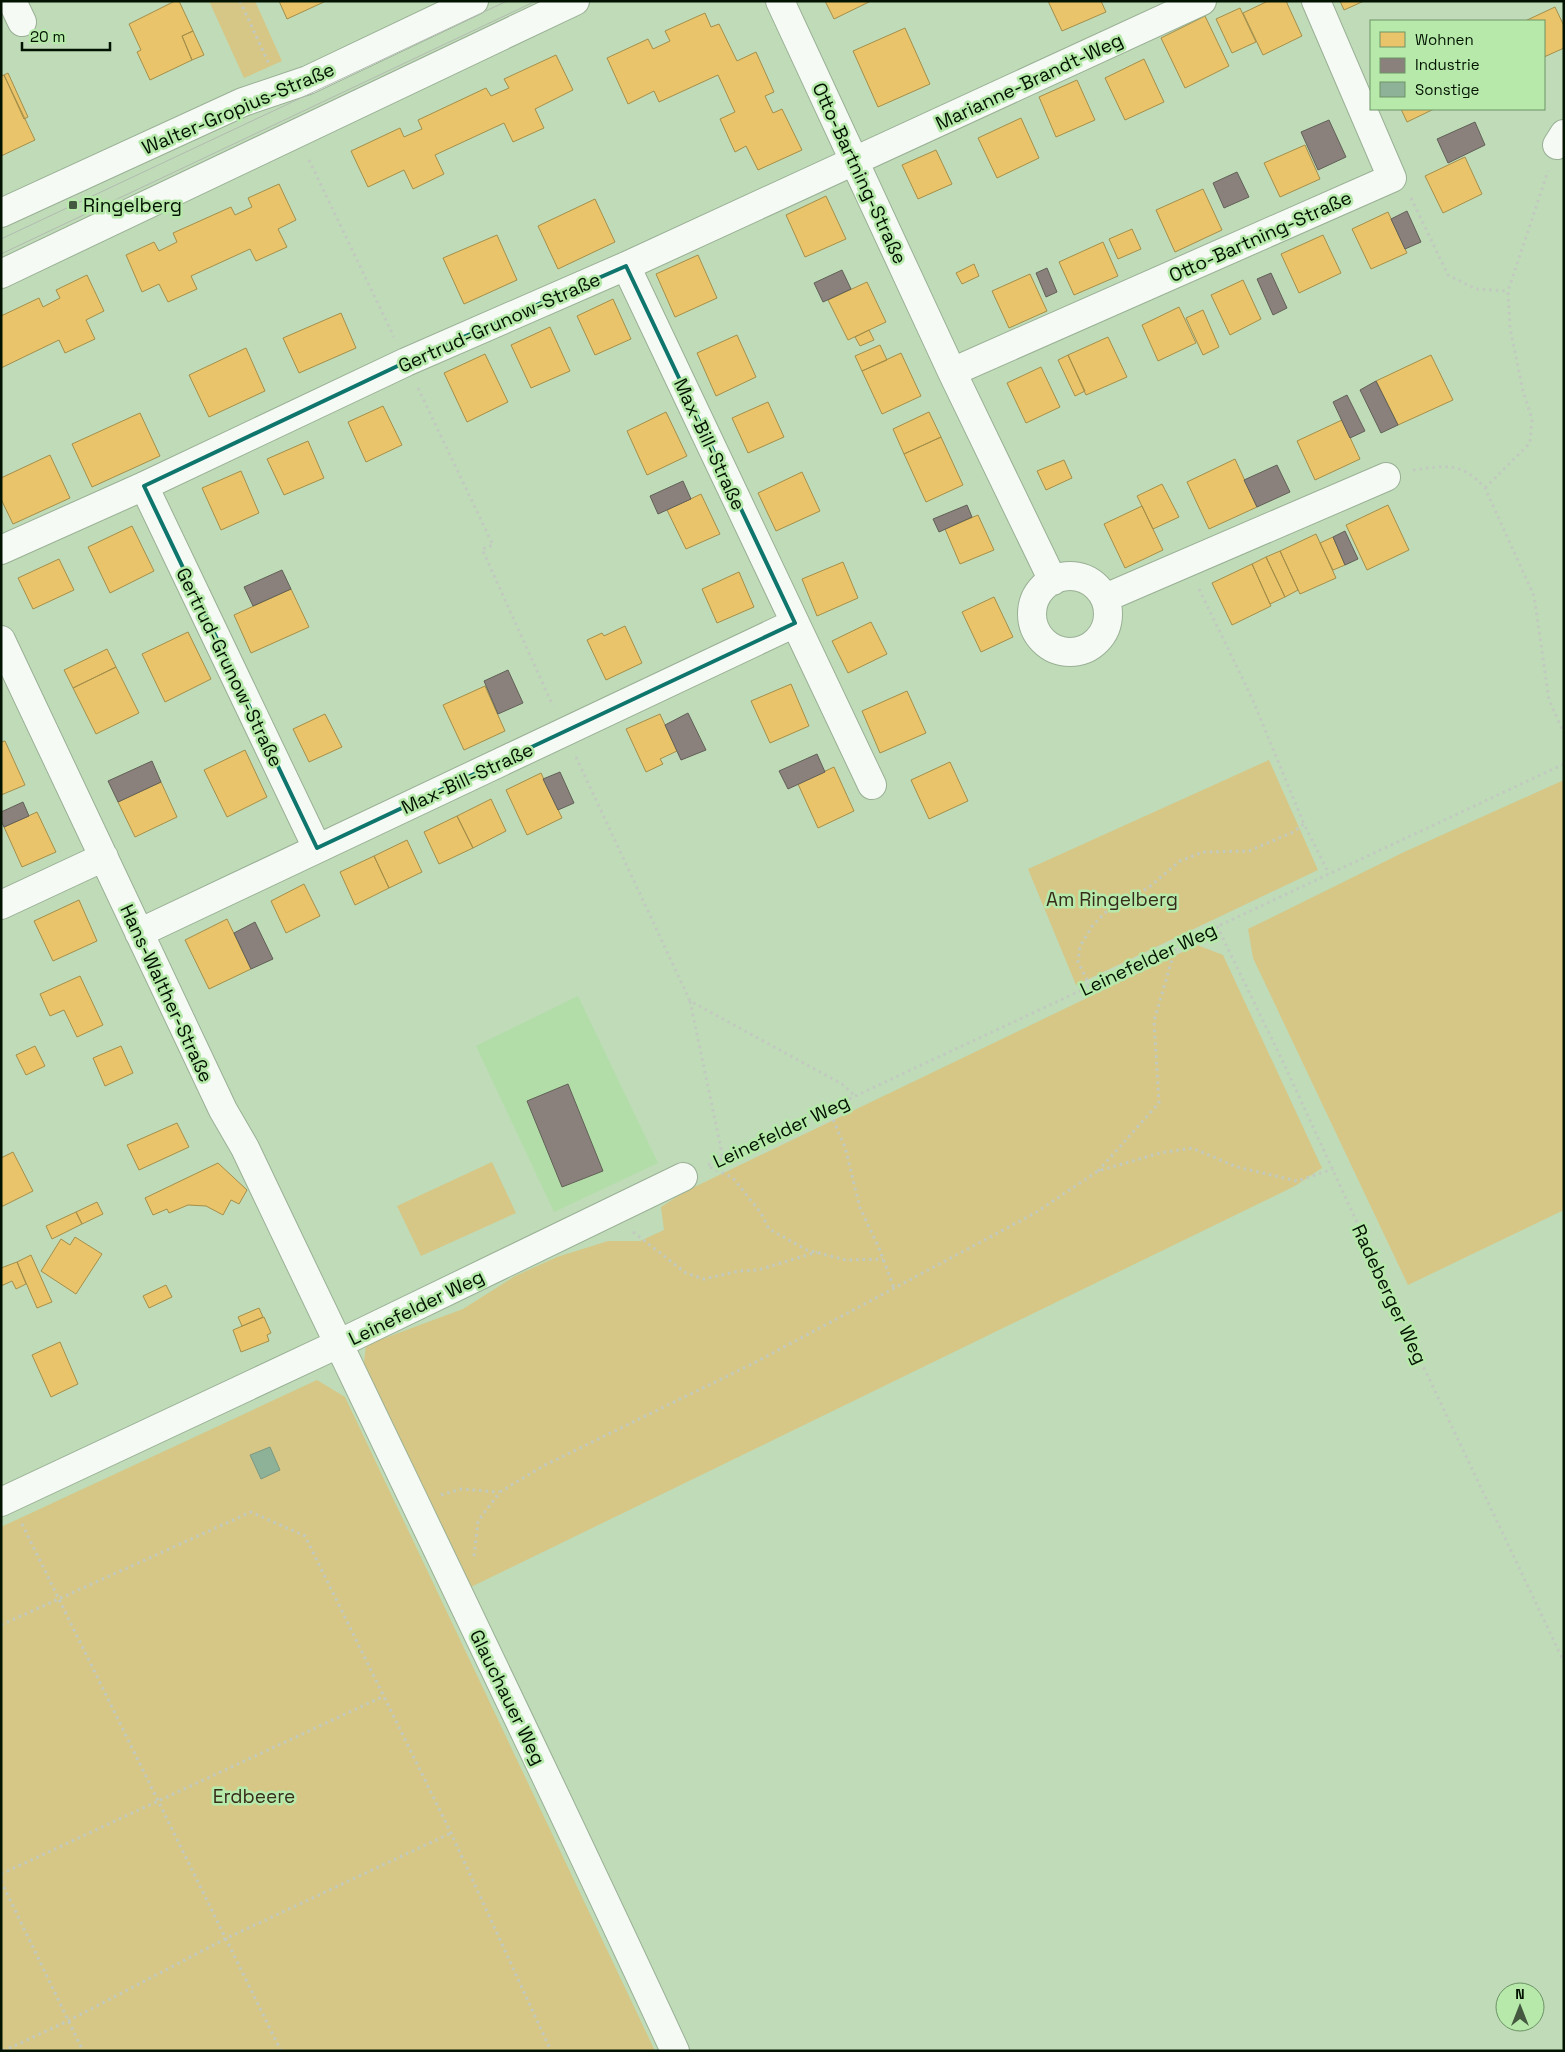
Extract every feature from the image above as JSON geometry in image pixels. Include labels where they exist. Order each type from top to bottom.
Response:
[{"type":"street","name":"Walter-Gropius-Straße","points":[[1,213],[242,102],[308,80],[474,1]]},
{"type":"street","points":[[1,274],[575,1]]},
{"type":"street","name":"Otto-Bartning-Straße","points":[[780,1],[856,161],[952,372],[1053,581]]},
{"type":"street","name":"Marianne-Brandt-Weg","points":[[856,161],[1202,1]]},
{"type":"street","points":[[1316,1],[1392,178]]},
{"type":"street","name":"Gertrud-Grunow-Straße","points":[[1,550],[144,486],[406,362],[626,266],[856,161]]},
{"type":"street","name":"Otto-Bartning-Straße","points":[[952,372],[1392,178]]},
{"type":"street","name":"Max-Bill-Straße","points":[[626,266],[872,785]]},
{"type":"street","points":[[1105,598],[1386,477]]},
{"type":"street","name":"Gertrud-Grunow-Straße","points":[[144,486],[317,848]]},
{"type":"street","points":[[1074,576],[1086,579],[1097,587],[1105,598],[1108,610],[1107,624],[1102,635],[1092,645],[1080,650],[1067,652],[1054,648],[1044,641],[1036,630],[1032,617],[1034,604],[1039,592],[1048,583],[1060,577],[1074,576]]},
{"type":"street","name":"Max-Bill-Straße","points":[[139,933],[794,623]]},
{"type":"street","name":"Hans-Walther-Straße","points":[[1,640],[222,1110],[245,1148],[338,1344]]},
{"type":"street","points":[[1,905],[104,857]]},
{"type":"street","name":"Leinefelder Weg","points":[[5,1500],[338,1344],[683,1177]]},
{"type":"street","name":"Glauchauer Weg","points":[[338,1344],[564,1812],[675,2051]]},
{"type":"path","points":[[240,1],[270,66]]},
{"type":"path","points":[[296,134],[493,545],[482,550],[564,732],[690,1001],[723,1158]]},
{"type":"path","points":[[1485,488],[1530,442],[1532,419],[1523,391],[1510,328],[1508,291],[1560,140]]},
{"type":"path","points":[[1392,178],[1406,189],[1448,274],[1476,289],[1508,291]]},
{"type":"path","points":[[1386,477],[1410,471],[1448,466],[1472,474],[1485,488],[1534,596],[1549,700],[1564,733]]},
{"type":"path","points":[[1186,564],[1251,696],[1304,824],[1329,874]]},
{"type":"path","name":"Leinefelder Weg","points":[[683,1177],[1564,764]]},
{"type":"path","points":[[1090,986],[1078,962],[1080,946],[1092,925],[1108,909],[1148,888],[1180,861],[1204,852],[1249,851],[1293,832],[1304,824]]},
{"type":"path","name":"Radeberger Weg","points":[[1217,926],[1333,1168],[1429,1377],[1564,1662]]},
{"type":"path","points":[[461,1599],[472,1579],[478,1521],[500,1492],[543,1466],[754,1363],[1035,1213],[1098,1172],[1159,1103],[1154,1021],[1176,946]]},
{"type":"path","points":[[690,1001],[842,1084],[855,1096]]},
{"type":"path","points":[[828,1108],[845,1147],[860,1208],[894,1288]]},
{"type":"path","points":[[1098,1172],[1160,1153],[1192,1148],[1237,1167],[1296,1181],[1333,1168]]},
{"type":"path","points":[[708,1166],[733,1178],[761,1212],[769,1229],[808,1250],[846,1260],[883,1259]]},
{"type":"path","points":[[608,1214],[686,1273],[704,1279],[739,1271],[758,1270],[817,1252]]},
{"type":"path","points":[[413,1501],[461,1489],[500,1492]]},
{"type":"path","points":[[5,1500],[58,1598],[281,2051]]},
{"type":"path","points":[[1,1625],[251,1512],[305,1536],[382,1697],[451,1833],[551,2051]]},
{"type":"path","points":[[1,1874],[382,1697]]},
{"type":"path","points":[[4,2051],[68,2021],[225,1938],[451,1833]]},
{"type":"path","points":[[1,1881],[83,2051]]},
{"type":"highlighted area","points":[[626,266],[795,623],[317,848],[144,486],[406,362]]},
{"type":"shaded area","points":[[578,996],[658,1163],[554,1212],[476,1046]]},
{"type":"green space","points":[[209,1],[255,1],[282,61],[244,78]]},
{"type":"green space","name":"Am Ringelberg","points":[[1269,760],[1318,870],[1076,985],[1028,869]]},
{"type":"green space","points":[[1564,780],[1564,1210],[1408,1285],[1253,958],[1248,929],[1402,853]]},
{"type":"green space","points":[[1197,945],[1223,955],[1322,1168],[1295,1186],[469,1588],[363,1371],[366,1345],[463,1309],[515,1276],[557,1257],[608,1241],[640,1241],[664,1230],[661,1207],[684,1192]]},
{"type":"green space","points":[[492,1162],[516,1213],[421,1256],[397,1206]]},
{"type":"green space","name":"Erdbeere","points":[[317,1380],[345,1397],[655,2051],[1,2051],[1,1527]]},
{"type":"building: Wohnen","points":[[175,1],[179,1],[193,31],[182,36],[192,60],[150,80],[137,52],[141,50],[129,24]]},
{"type":"building: Wohnen","points":[[279,1],[326,1],[287,19]]},
{"type":"building: Wohnen","points":[[825,1],[871,1],[834,19]]},
{"type":"building: Wohnen","points":[[1048,1],[1101,1],[1106,12],[1062,31]]},
{"type":"building: Wohnen","points":[[1268,1],[1286,1],[1302,36],[1263,55],[1243,13]]},
{"type":"building: Wohnen","points":[[1340,1],[1364,1],[1344,10]]},
{"type":"building: Wohnen","points":[[1555,7],[1564,26],[1564,48],[1545,57],[1545,20],[1527,20]]},
{"type":"building: Wohnen","points":[[1240,8],[1256,42],[1232,53],[1216,19]]},
{"type":"building: Wohnen","points":[[705,13],[711,27],[719,24],[737,61],[756,52],[774,92],[765,96],[773,113],[782,109],[802,150],[758,170],[746,146],[735,152],[720,119],[735,112],[718,75],[659,102],[654,91],[628,104],[607,58],[648,39],[653,49],[670,41],[665,31]]},
{"type":"building: Wohnen","points":[[1205,16],[1229,66],[1185,88],[1161,38]]},
{"type":"building: Wohnen","points":[[905,28],[930,84],[878,107],[853,51]]},
{"type":"building: Wohnen","points":[[193,31],[204,55],[192,60],[182,36]]},
{"type":"building: Wohnen","points":[[556,55],[573,90],[535,109],[544,128],[513,142],[504,123],[435,155],[444,174],[413,189],[404,170],[368,187],[351,151],[400,128],[404,137],[422,129],[418,120],[486,88],[491,96],[509,88],[504,79]]},
{"type":"building: Wohnen","points":[[1144,59],[1164,102],[1125,120],[1105,78]]},
{"type":"building: Wohnen","points":[[8,73],[28,117],[24,119],[4,75]]},
{"type":"building: Wohnen","points":[[4,75],[35,140],[1,156],[1,76]]},
{"type":"building: Wohnen","points":[[1077,80],[1095,120],[1056,137],[1039,97]]},
{"type":"building: Wohnen","points":[[1401,110],[1432,110],[1407,122]]},
{"type":"building: Wohnen","points":[[1021,118],[1039,158],[997,178],[978,138]]},
{"type":"building: Wohnen","points":[[1305,145],[1320,179],[1280,197],[1264,163]]},
{"type":"building: Wohnen","points":[[936,150],[952,184],[918,199],[902,165]]},
{"type":"building: Wohnen","points":[[1465,157],[1482,194],[1443,213],[1425,176]]},
{"type":"building: Wohnen","points":[[279,184],[296,220],[278,229],[287,247],[256,261],[250,249],[191,276],[197,289],[168,302],[159,284],[142,292],[126,255],[154,242],[159,251],[177,242],[173,233],[231,207],[235,215],[252,207],[248,198]]},
{"type":"building: Wohnen","points":[[1203,189],[1222,230],[1175,252],[1156,210]]},
{"type":"building: Wohnen","points":[[826,196],[846,239],[805,257],[786,215]]},
{"type":"building: Wohnen","points":[[595,199],[615,242],[558,269],[538,226]]},
{"type":"building: Wohnen","points":[[1388,212],[1407,253],[1371,269],[1352,229]]},
{"type":"building: Wohnen","points":[[1132,229],[1141,249],[1118,259],[1109,239]]},
{"type":"building: Wohnen","points":[[497,235],[517,280],[464,304],[443,258]]},
{"type":"building: Wohnen","points":[[1323,235],[1341,273],[1299,293],[1281,254]]},
{"type":"building: Wohnen","points":[[1103,242],[1118,276],[1074,295],[1059,262]]},
{"type":"building: Wohnen","points":[[698,255],[717,298],[675,317],[656,274]]},
{"type":"building: Wohnen","points":[[974,264],[979,276],[962,284],[956,273]]},
{"type":"building: Wohnen","points":[[1030,274],[1047,311],[1009,328],[992,291]]},
{"type":"building: Wohnen","points":[[87,275],[104,311],[86,320],[95,339],[65,353],[59,340],[1,368],[1,316],[39,298],[43,307],[60,298],[56,290]]},
{"type":"building: Wohnen","points":[[1243,280],[1261,319],[1230,335],[1211,295]]},
{"type":"building: Wohnen","points":[[867,282],[886,322],[848,340],[828,300]]},
{"type":"building: Wohnen","points":[[613,299],[631,339],[595,355],[577,316]]},
{"type":"building: Wohnen","points":[[1179,307],[1196,343],[1158,361],[1142,325]]},
{"type":"building: Wohnen","points":[[1203,310],[1219,347],[1203,355],[1186,318]]},
{"type":"building: Wohnen","points":[[341,313],[356,348],[299,373],[283,338]]},
{"type":"building: Wohnen","points":[[550,327],[570,371],[531,388],[511,345]]},
{"type":"building: Wohnen","points":[[869,330],[874,340],[860,346],[855,337]]},
{"type":"building: Wohnen","points":[[737,335],[756,377],[716,396],[697,353]]},
{"type":"building: Wohnen","points":[[1108,337],[1127,377],[1086,395],[1068,355]]},
{"type":"building: Wohnen","points":[[880,345],[887,360],[862,371],[855,356]]},
{"type":"building: Wohnen","points":[[246,348],[265,391],[209,417],[189,375]]},
{"type":"building: Wohnen","points":[[901,353],[921,396],[882,414],[862,371]]},
{"type":"building: Wohnen","points":[[485,354],[508,402],[467,422],[444,373]]},
{"type":"building: Wohnen","points":[[1068,355],[1085,391],[1075,396],[1058,360]]},
{"type":"building: Wohnen","points":[[1431,355],[1453,400],[1398,425],[1376,381]]},
{"type":"building: Wohnen","points":[[1041,367],[1060,407],[1026,423],[1007,383]]},
{"type":"building: Wohnen","points":[[768,402],[784,437],[748,453],[732,418]]},
{"type":"building: Wohnen","points":[[383,406],[402,445],[366,462],[348,422]]},
{"type":"building: Wohnen","points":[[666,412],[687,456],[647,475],[627,431]]},
{"type":"building: Wohnen","points":[[929,412],[941,437],[904,454],[893,429]]},
{"type":"building: Wohnen","points":[[140,413],[160,456],[92,487],[72,444]]},
{"type":"building: Wohnen","points":[[1342,420],[1360,459],[1315,480],[1297,441]]},
{"type":"building: Wohnen","points":[[941,437],[963,485],[926,502],[904,454]]},
{"type":"building: Wohnen","points":[[308,441],[324,478],[284,495],[267,459]]},
{"type":"building: Wohnen","points":[[50,455],[70,498],[13,524],[1,499],[1,478]]},
{"type":"building: Wohnen","points":[[1235,459],[1257,507],[1209,529],[1187,482]]},
{"type":"building: Wohnen","points":[[1064,460],[1072,478],[1046,490],[1037,471]]},
{"type":"building: Wohnen","points":[[241,471],[259,513],[221,530],[202,488]]},
{"type":"building: Wohnen","points":[[802,472],[820,511],[776,531],[758,493]]},
{"type":"building: Wohnen","points":[[1162,484],[1179,517],[1153,529],[1137,496]]},
{"type":"building: Wohnen","points":[[701,494],[720,534],[686,549],[667,510]]},
{"type":"building: Wohnen","points":[[1388,505],[1409,550],[1367,570],[1346,525]]},
{"type":"building: Wohnen","points":[[1142,506],[1163,550],[1125,568],[1104,524]]},
{"type":"building: Wohnen","points":[[978,515],[994,550],[960,564],[945,529]]},
{"type":"building: Wohnen","points":[[132,526],[154,571],[110,593],[88,547]]},
{"type":"building: Wohnen","points":[[1316,534],[1336,578],[1300,594],[1280,551]]},
{"type":"building: Wohnen","points":[[1333,537],[1345,565],[1333,570],[1320,543]]},
{"type":"building: Wohnen","points":[[1280,551],[1298,590],[1285,597],[1266,557]]},
{"type":"building: Wohnen","points":[[1266,557],[1285,597],[1270,604],[1252,564]]},
{"type":"building: Wohnen","points":[[59,559],[74,590],[33,609],[18,578]]},
{"type":"building: Wohnen","points":[[843,562],[858,598],[817,616],[802,579]]},
{"type":"building: Wohnen","points":[[1252,564],[1271,606],[1232,625],[1212,583]]},
{"type":"building: Wohnen","points":[[739,572],[754,607],[717,623],[702,589]]},
{"type":"building: Wohnen","points":[[291,589],[309,627],[251,653],[234,615]]},
{"type":"building: Wohnen","points":[[994,597],[1013,637],[981,652],[962,612]]},
{"type":"building: Wohnen","points":[[871,622],[887,654],[848,673],[832,641]]},
{"type":"building: Wohnen","points":[[625,626],[642,663],[606,680],[587,640],[602,633],[604,636]]},
{"type":"building: Wohnen","points":[[188,632],[211,679],[165,702],[142,654]]},
{"type":"building: Wohnen","points":[[107,649],[116,667],[73,688],[64,670]]},
{"type":"building: Wohnen","points":[[116,667],[139,713],[96,734],[73,688]]},
{"type":"building: Wohnen","points":[[791,684],[809,726],[770,743],[751,701]]},
{"type":"building: Wohnen","points":[[485,686],[505,731],[464,750],[443,705]]},
{"type":"building: Wohnen","points":[[907,691],[926,733],[880,753],[862,711]]},
{"type":"building: Wohnen","points":[[325,714],[342,747],[309,762],[293,729]]},
{"type":"building: Wohnen","points":[[660,714],[677,751],[660,759],[663,764],[646,772],[626,729]]},
{"type":"building: Wohnen","points":[[5,741],[25,785],[1,795],[1,742]]},
{"type":"building: Wohnen","points":[[245,750],[267,797],[227,817],[204,770]]},
{"type":"building: Wohnen","points":[[950,762],[968,801],[929,819],[911,780]]},
{"type":"building: Wohnen","points":[[834,767],[854,811],[818,828],[798,784]]},
{"type":"building: Wohnen","points":[[541,773],[562,818],[527,835],[506,790]]},
{"type":"building: Wohnen","points":[[161,782],[177,817],[135,837],[118,802]]},
{"type":"building: Wohnen","points":[[491,799],[506,831],[473,848],[457,816]]},
{"type":"building: Wohnen","points":[[37,812],[56,852],[22,867],[4,827]]},
{"type":"building: Wohnen","points":[[457,816],[473,848],[439,864],[424,832]]},
{"type":"building: Wohnen","points":[[407,840],[422,872],[389,888],[374,856]]},
{"type":"building: Wohnen","points":[[374,856],[389,888],[355,905],[340,872]]},
{"type":"building: Wohnen","points":[[304,884],[320,916],[286,933],[271,901]]},
{"type":"building: Wohnen","points":[[79,900],[97,941],[53,961],[34,921]]},
{"type":"building: Wohnen","points":[[227,919],[251,969],[209,989],[185,940]]},
{"type":"building: Wohnen","points":[[80,976],[103,1025],[77,1037],[64,1010],[50,1016],[40,994]]},
{"type":"building: Wohnen","points":[[35,1046],[45,1066],[26,1075],[16,1055]]},
{"type":"building: Wohnen","points":[[121,1046],[133,1073],[105,1086],[93,1058]]},
{"type":"building: Wohnen","points":[[177,1123],[189,1147],[139,1170],[127,1145]]},
{"type":"building: Wohnen","points":[[13,1152],[33,1191],[1,1207],[1,1158]]},
{"type":"building: Wohnen","points":[[218,1163],[247,1190],[239,1204],[231,1200],[223,1215],[206,1206],[188,1205],[169,1213],[167,1209],[153,1215],[145,1198]]},
{"type":"building: Wohnen","points":[[97,1202],[103,1214],[82,1224],[76,1212]]},
{"type":"building: Wohnen","points":[[76,1212],[82,1224],[52,1239],[46,1226]]},
{"type":"building: Wohnen","points":[[75,1237],[102,1254],[76,1294],[41,1271],[61,1239],[70,1245]]},
{"type":"building: Wohnen","points":[[31,1255],[52,1302],[37,1308],[17,1262]]},
{"type":"building: Wohnen","points":[[17,1262],[26,1284],[16,1289],[12,1281],[1,1286],[1,1268]]},
{"type":"building: Wohnen","points":[[166,1285],[172,1297],[149,1308],[143,1296]]},
{"type":"building: Wohnen","points":[[259,1308],[263,1317],[242,1326],[238,1317]]},
{"type":"building: Wohnen","points":[[264,1317],[271,1333],[267,1335],[269,1341],[241,1352],[233,1330]]},
{"type":"building: Wohnen","points":[[60,1342],[78,1384],[51,1397],[32,1355]]},
{"type":"building: Industrie","points":[[1329,120],[1346,157],[1318,170],[1301,132]]},
{"type":"building: Industrie","points":[[1475,122],[1485,145],[1448,163],[1437,139]]},
{"type":"building: Industrie","points":[[1237,172],[1249,197],[1224,208],[1213,183]]},
{"type":"building: Industrie","points":[[1407,211],[1421,242],[1405,249],[1391,219]]},
{"type":"building: Industrie","points":[[1047,268],[1057,292],[1046,297],[1036,273]]},
{"type":"building: Industrie","points":[[842,270],[851,289],[823,302],[814,283]]},
{"type":"building: Industrie","points":[[1271,273],[1287,308],[1273,315],[1257,279]]},
{"type":"building: Industrie","points":[[1376,381],[1398,425],[1381,433],[1360,390]]},
{"type":"building: Industrie","points":[[1347,395],[1365,431],[1350,438],[1333,402]]},
{"type":"building: Industrie","points":[[1277,465],[1290,492],[1257,507],[1244,480]]},
{"type":"building: Industrie","points":[[683,481],[691,499],[658,514],[650,496]]},
{"type":"building: Industrie","points":[[967,505],[972,517],[939,532],[933,519]]},
{"type":"building: Industrie","points":[[1345,531],[1358,559],[1345,565],[1333,537]]},
{"type":"building: Industrie","points":[[282,570],[291,589],[253,606],[244,587]]},
{"type":"building: Industrie","points":[[508,670],[523,703],[498,714],[484,681]]},
{"type":"building: Industrie","points":[[688,713],[706,750],[681,760],[665,725]]},
{"type":"building: Industrie","points":[[817,754],[825,772],[788,789],[779,771]]},
{"type":"building: Industrie","points":[[152,761],[161,782],[118,802],[108,781]]},
{"type":"building: Industrie","points":[[560,772],[574,803],[558,810],[543,779]]},
{"type":"building: Industrie","points":[[23,802],[29,816],[4,827],[1,821],[1,812]]},
{"type":"building: Industrie","points":[[255,922],[273,959],[251,969],[234,933]]},
{"type":"building: Industrie","points":[[568,1084],[603,1171],[562,1187],[527,1101]]},
{"type":"building: Sonstige","points":[[270,1447],[280,1470],[261,1479],[250,1455]]},
{"type":"tram line","points":[[1,239],[507,1]]},
{"type":"tram line","points":[[1,254],[536,1]]},
{"type":"place","name":"Ringelberg","points":[[73,205]]}]
